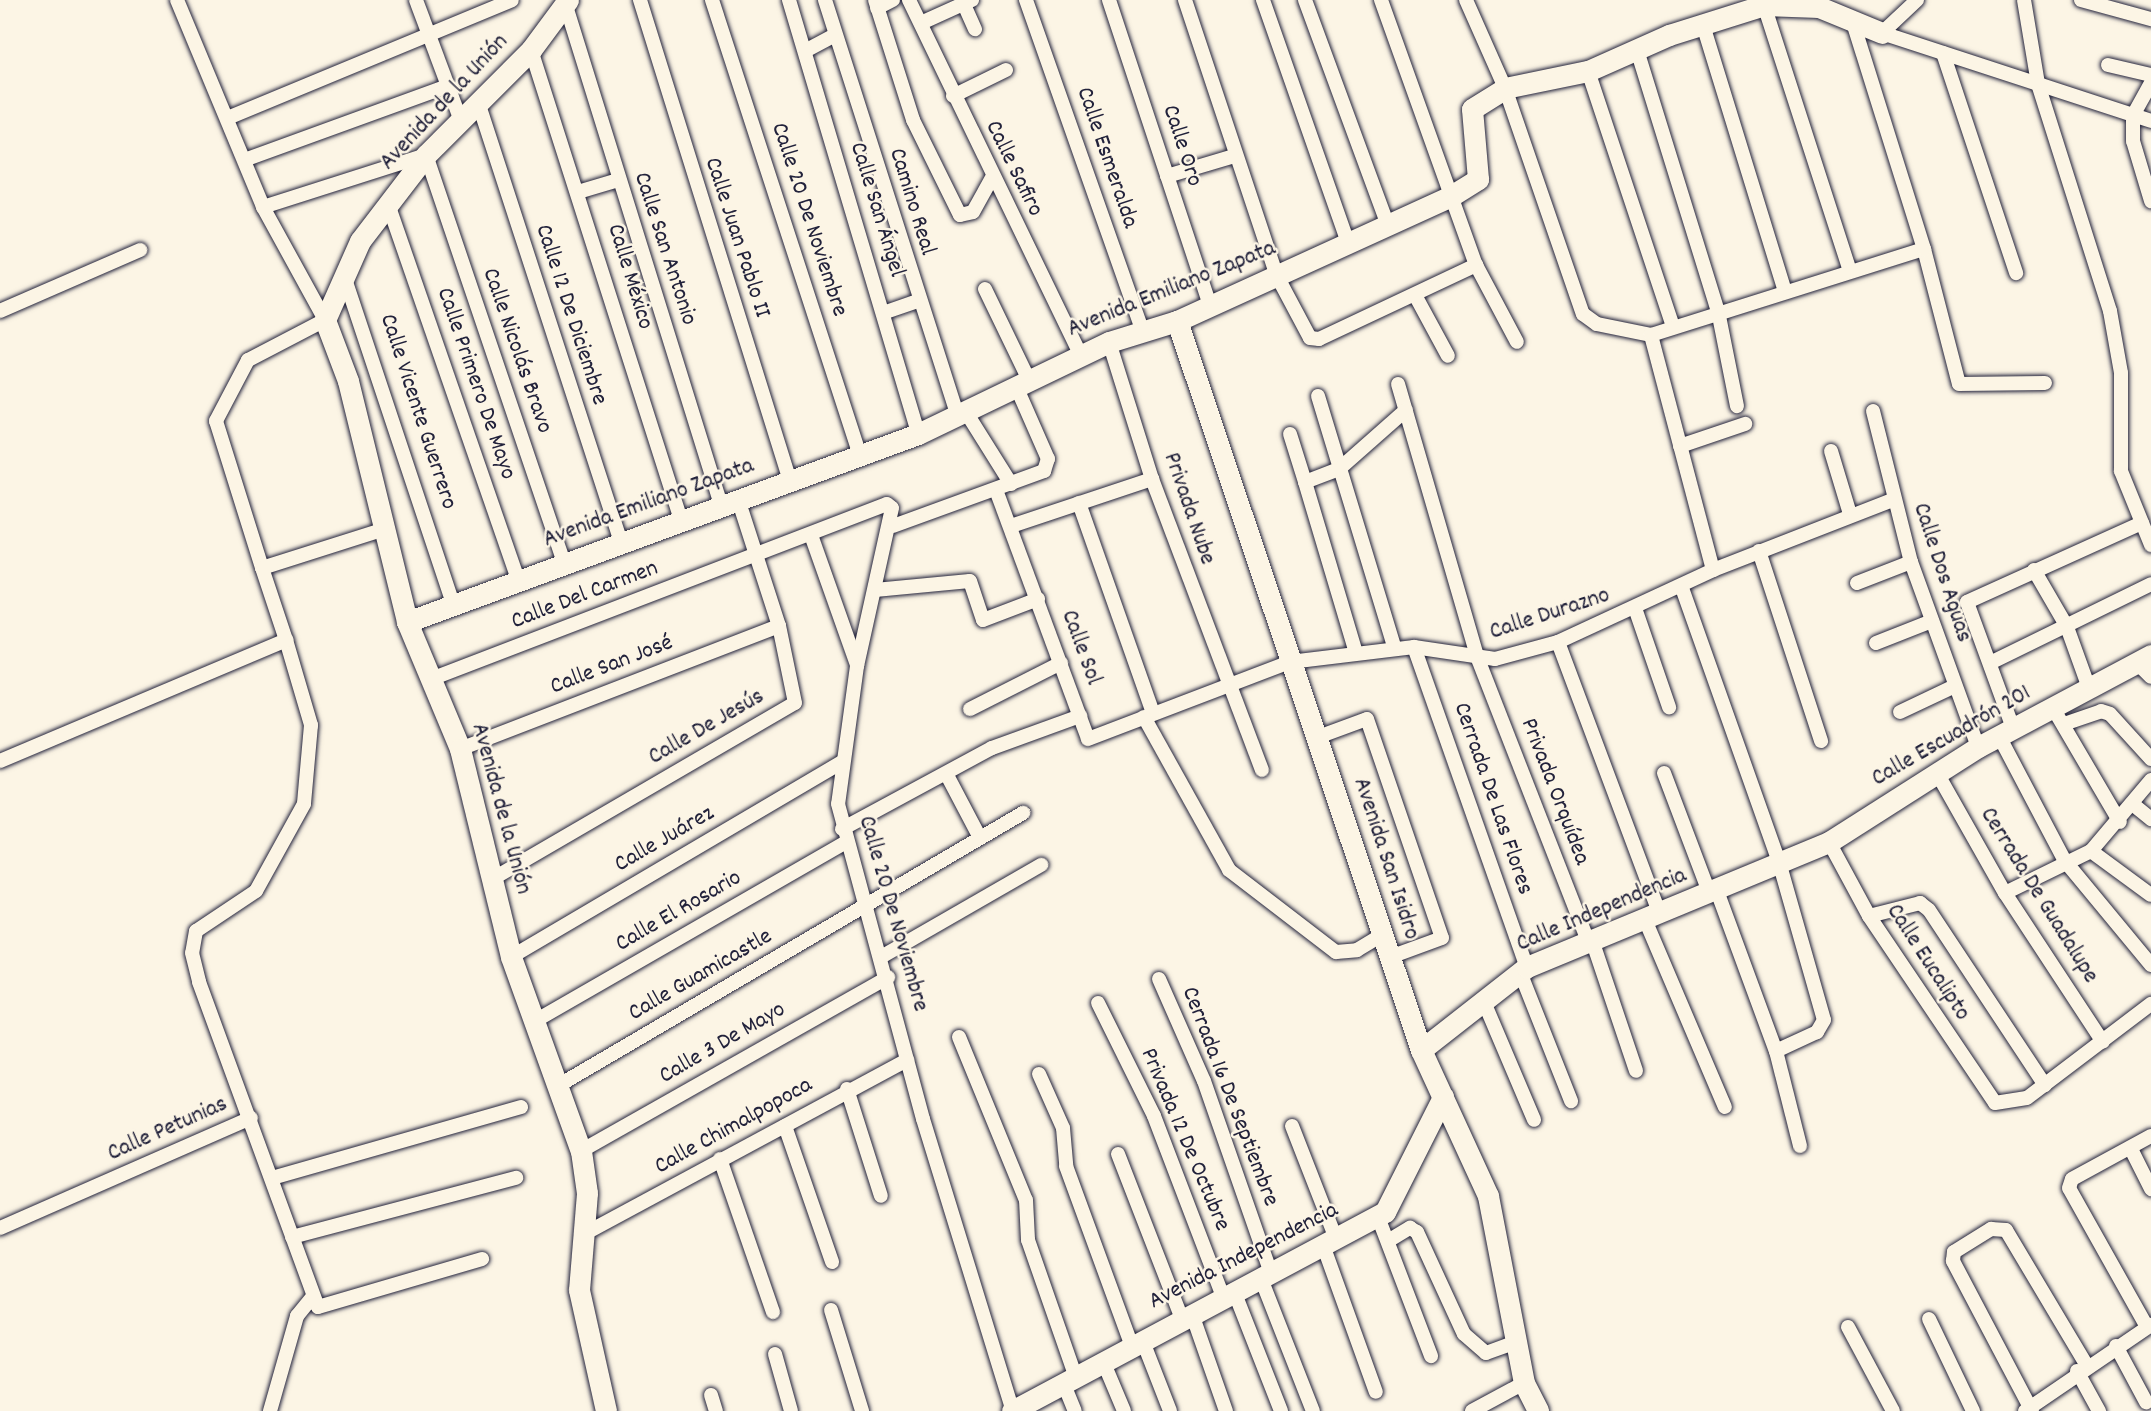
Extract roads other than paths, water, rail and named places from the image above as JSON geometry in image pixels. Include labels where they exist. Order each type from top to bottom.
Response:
[{"type":"main road","name":"Avenida de la Unión","points":[[342,271],[360,241],[426,155],[460,118],[531,50],[567,3]]},
{"type":"main road","name":"Avenida Emiliano Zapata","points":[[407,622],[918,434],[1110,342],[1177,321],[1451,196],[1478,179],[1472,109],[1505,88],[1588,71],[1703,25],[1764,5],[1819,7],[1854,25],[1882,33]]},
{"type":"main road","points":[[325,320],[342,271]]},
{"type":"main road","name":"Avenida de la Unión","points":[[325,320],[348,380],[382,530],[407,622],[460,749],[494,878],[511,957],[561,1084],[581,1151],[584,1234],[579,1290],[606,1411]]},
{"type":"main road","name":"Avenida San Isidro","points":[[1177,321],[1421,1050],[1488,1196],[1524,1384],[1538,1411]]},
{"type":"main road","name":"Calle Escuadrón 201","points":[[1779,862],[1829,842],[2006,732],[2058,716],[2089,688],[2143,659]]},
{"type":"main road","name":"Calle Independencia","points":[[1421,1050],[1524,970],[1713,893],[1779,862]]},
{"type":"main road","name":"Avenida Independencia","points":[[1013,1411],[1137,1341],[1378,1217],[1394,1202],[1444,1097]]},
{"type":"street","points":[[177,0],[211,93],[230,117],[263,207],[325,320],[248,360],[216,421],[217,439],[286,640],[311,725],[304,804],[256,891],[195,931],[192,942],[199,982],[251,1118]]},
{"type":"street","points":[[416,0],[460,118]]},
{"type":"street","points":[[230,117],[430,38],[512,0]]},
{"type":"street","name":"Calle 20 De Noviembre","points":[[712,0],[860,455]]},
{"type":"street","name":"Calle San Ángel","points":[[789,0],[918,434]]},
{"type":"street","name":"Camino Real","points":[[825,0],[918,301],[962,414],[1011,484]]},
{"type":"street","points":[[893,0],[876,4],[914,120],[960,215],[973,212],[991,179]]},
{"type":"street","name":"Calle Safiro","points":[[909,0],[991,179],[1081,356]]},
{"type":"street","name":"Calle Esmeralda","points":[[1026,0],[1143,332]]},
{"type":"street","name":"Calle Oro","points":[[1108,0],[1210,306]]},
{"type":"street","points":[[1185,0],[1234,156],[1277,276],[1310,338],[1415,296],[1476,265]]},
{"type":"street","points":[[1263,0],[1349,244]]},
{"type":"street","points":[[1305,0],[1388,226]]},
{"type":"street","points":[[1381,0],[1476,265],[1517,342]]},
{"type":"street","points":[[1466,0],[1505,88],[1583,314],[1597,324],[1651,335],[1672,324],[1924,249]]},
{"type":"street","points":[[1917,0],[1882,33],[2151,121]]},
{"type":"street","points":[[2024,0],[2038,84],[2110,312],[2120,373],[2121,471],[2151,545]]},
{"type":"street","points":[[921,23],[966,1],[975,29]]},
{"type":"street","points":[[2084,1],[2151,19]]},
{"type":"street","name":"Calle San Antonio","points":[[567,3],[618,180],[730,502]]},
{"type":"street","name":"Calle Juan Pablo II","points":[[639,4],[790,481]]},
{"type":"street","points":[[1764,5],[1850,271]]},
{"type":"street","points":[[1703,25],[1785,292]]},
{"type":"street","points":[[1854,25],[1924,249],[1959,384],[2045,383]]},
{"type":"street","points":[[805,51],[835,35]]},
{"type":"street","name":"Calle México","points":[[531,50],[681,519]]},
{"type":"street","points":[[1637,50],[1718,311],[1737,406]]},
{"type":"street","points":[[1943,53],[2016,273]]},
{"type":"street","points":[[2108,65],[2151,75]]},
{"type":"street","points":[[953,96],[1006,70]]},
{"type":"street","points":[[1588,71],[1672,324]]},
{"type":"street","points":[[2151,83],[2133,115],[2133,141],[2151,201]]},
{"type":"street","points":[[247,159],[448,86]]},
{"type":"street","name":"Calle 12 De Diciembre","points":[[478,102],[621,543]]},
{"type":"street","points":[[263,207],[426,155]]},
{"type":"street","name":"Calle Nicolás Bravo","points":[[426,155],[564,563]]},
{"type":"street","points":[[1167,176],[1234,156]]},
{"type":"street","points":[[578,192],[618,180]]},
{"type":"street","name":"Calle Primero De Mayo","points":[[388,204],[518,579]]},
{"type":"street","points":[[0,311],[140,250]]},
{"type":"street","name":"Calle Vicente Guerrero","points":[[342,271],[453,603]]},
{"type":"street","points":[[857,666],[811,535],[887,504],[895,514],[893,526],[1044,471],[1048,460],[1022,383],[985,289]]},
{"type":"street","points":[[1415,296],[1448,356]]},
{"type":"street","points":[[883,313],[918,301]]},
{"type":"street","points":[[1651,335],[1713,570]]},
{"type":"street","name":"Privada Nube","points":[[1110,342],[1152,479],[1228,689],[1262,770]]},
{"type":"street","name":"Privada Orquídea","points":[[1398,384],[1478,659],[1590,941],[1636,1071]]},
{"type":"street","points":[[1318,396],[1395,649]]},
{"type":"street","points":[[1305,482],[1339,469],[1406,410]]},
{"type":"street","name":"Calle Dos Aguas","points":[[1872,411],[1911,562],[1978,747]]},
{"type":"street","points":[[1680,446],[1745,424]]},
{"type":"street","points":[[1290,433],[1356,653]]},
{"type":"street","points":[[1831,451],[1850,514]]},
{"type":"street","points":[[1011,526],[1152,479]]},
{"type":"street","points":[[996,490],[1038,599]]},
{"type":"street","name":"Calle Durazno","points":[[1088,739],[1228,689],[1290,662],[1414,647],[1478,659],[1558,642],[1636,611],[1713,570],[1850,514],[1893,500]]},
{"type":"street","name":"Calle De Jesús","points":[[494,878],[796,704],[779,626],[756,556],[730,502]]},
{"type":"street","points":[[1079,503],[1149,715],[1229,870],[1336,952],[1357,950],[1382,936]]},
{"type":"street","points":[[2142,523],[1967,602],[1990,663],[2006,732],[2065,861],[2151,965]]},
{"type":"street","name":"Calle 20 De Noviembre","points":[[893,526],[857,666],[842,762],[844,836],[863,907],[887,977],[907,1060],[1013,1411]]},
{"type":"street","points":[[262,568],[382,530]]},
{"type":"street","name":"Calle Del Carmen","points":[[431,679],[811,535]]},
{"type":"street","points":[[1759,551],[1821,741]]},
{"type":"street","points":[[1857,583],[1911,562]]},
{"type":"street","points":[[2034,570],[2067,627],[2089,688]]},
{"type":"street","name":"Calle Sol","points":[[875,590],[970,581],[983,620],[1038,599],[1088,739]]},
{"type":"street","points":[[1990,663],[2151,584]]},
{"type":"street","points":[[1682,588],[1779,862],[1824,1020],[1816,1032],[1776,1051]]},
{"type":"street","points":[[1636,611],[1668,707]]},
{"type":"street","points":[[1876,643],[1932,621]]},
{"type":"street","name":"Calle San José","points":[[460,749],[779,626]]},
{"type":"street","points":[[0,761],[286,640]]},
{"type":"street","points":[[1558,642],[1653,918],[1725,1107]]},
{"type":"street","name":"Cerrada De Las Flores","points":[[1414,647],[1571,1101]]},
{"type":"street","points":[[2143,659],[2151,677]]},
{"type":"street","points":[[970,709],[1061,663]]},
{"type":"street","points":[[1900,712],[1955,686]]},
{"type":"street","points":[[2120,822],[2058,716],[2101,711],[2109,714],[2151,759]]},
{"type":"street","name":"Calle El Rosario","points":[[535,1021],[844,836],[948,777],[992,748],[1080,716]]},
{"type":"street","points":[[1318,737],[1367,719],[1442,938],[1390,957]]},
{"type":"street","name":"Calle Juárez","points":[[511,957],[842,762]]},
{"type":"street","points":[[1664,773],[1776,1051],[1800,1146]]},
{"type":"street","name":"Cerrada De Guadalupe","points":[[1937,773],[2005,893],[2103,1042]]},
{"type":"street","points":[[948,777],[980,838]]},
{"type":"street","points":[[2005,893],[2065,861],[2091,851],[2135,806],[2151,780]]},
{"type":"street","points":[[2135,806],[2151,819]]},
{"type":"street","points":[[863,907],[1023,813]]},
{"type":"street","name":"Calle Eucalipto","points":[[1829,842],[1869,916],[1995,1103],[2007,1106],[2045,1085]]},
{"type":"street","points":[[2091,851],[2151,895]]},
{"type":"street","points":[[881,957],[1041,865]]},
{"type":"street","points":[[1869,916],[1920,903],[1929,910],[2045,1085],[2151,1004]]},
{"type":"street","name":"Calle Guamicastle","points":[[561,1084],[863,907]]},
{"type":"street","name":"Calle 3 De Mayo","points":[[581,1151],[887,977]]},
{"type":"street","name":"Cerrada 16 De Septiembre","points":[[1159,979],[1204,1081],[1265,1273],[1313,1411]]},
{"type":"street","points":[[1484,1002],[1534,1120]]},
{"type":"street","name":"Privada 12 De Octubre","points":[[1098,1003],[1154,1116],[1281,1411]]},
{"type":"street","points":[[960,1037],[1027,1200],[1028,1240],[1069,1378],[1075,1411]]},
{"type":"street","name":"Calle Chimalpopoca","points":[[584,1234],[785,1126],[847,1089],[907,1060]]},
{"type":"street","points":[[1039,1074],[1063,1128],[1066,1166],[1137,1341],[1170,1411]]},
{"type":"street","points":[[847,1089],[881,1196]]},
{"type":"street","points":[[272,1178],[521,1107]]},
{"type":"street","name":"Calle Petunias","points":[[0,1228],[251,1118],[313,1296]]},
{"type":"street","points":[[785,1126],[832,1262]]},
{"type":"street","points":[[1292,1126],[1376,1392]]},
{"type":"street","points":[[2099,1411],[2081,1368],[2029,1263],[2006,1230],[1991,1229],[1954,1252],[1966,1287],[2029,1409],[2081,1368],[2149,1326],[2069,1188],[2072,1179],[2151,1136]]},
{"type":"street","points":[[2131,1149],[2151,1189]]},
{"type":"street","points":[[1118,1154],[1226,1411]]},
{"type":"street","points":[[720,1159],[774,1312]]},
{"type":"street","points":[[292,1237],[516,1178]]},
{"type":"street","points":[[1378,1217],[1431,1356]]},
{"type":"street","points":[[1388,1241],[1410,1228],[1418,1232],[1464,1334],[1486,1353],[1516,1342]]},
{"type":"street","points":[[313,1296],[318,1307],[482,1259]]},
{"type":"street","points":[[270,1411],[294,1324],[313,1296]]},
{"type":"street","points":[[831,1310],[862,1411]]},
{"type":"street","points":[[1929,1319],[1973,1411]]},
{"type":"street","points":[[1848,1327],[1893,1411]]},
{"type":"street","points":[[2116,1346],[2146,1402]]},
{"type":"street","points":[[775,1354],[791,1411]]},
{"type":"street","points":[[1103,1361],[1124,1411]]},
{"type":"street","points":[[1472,1411],[1524,1384]]},
{"type":"street","points":[[711,1395],[716,1411]]}]
